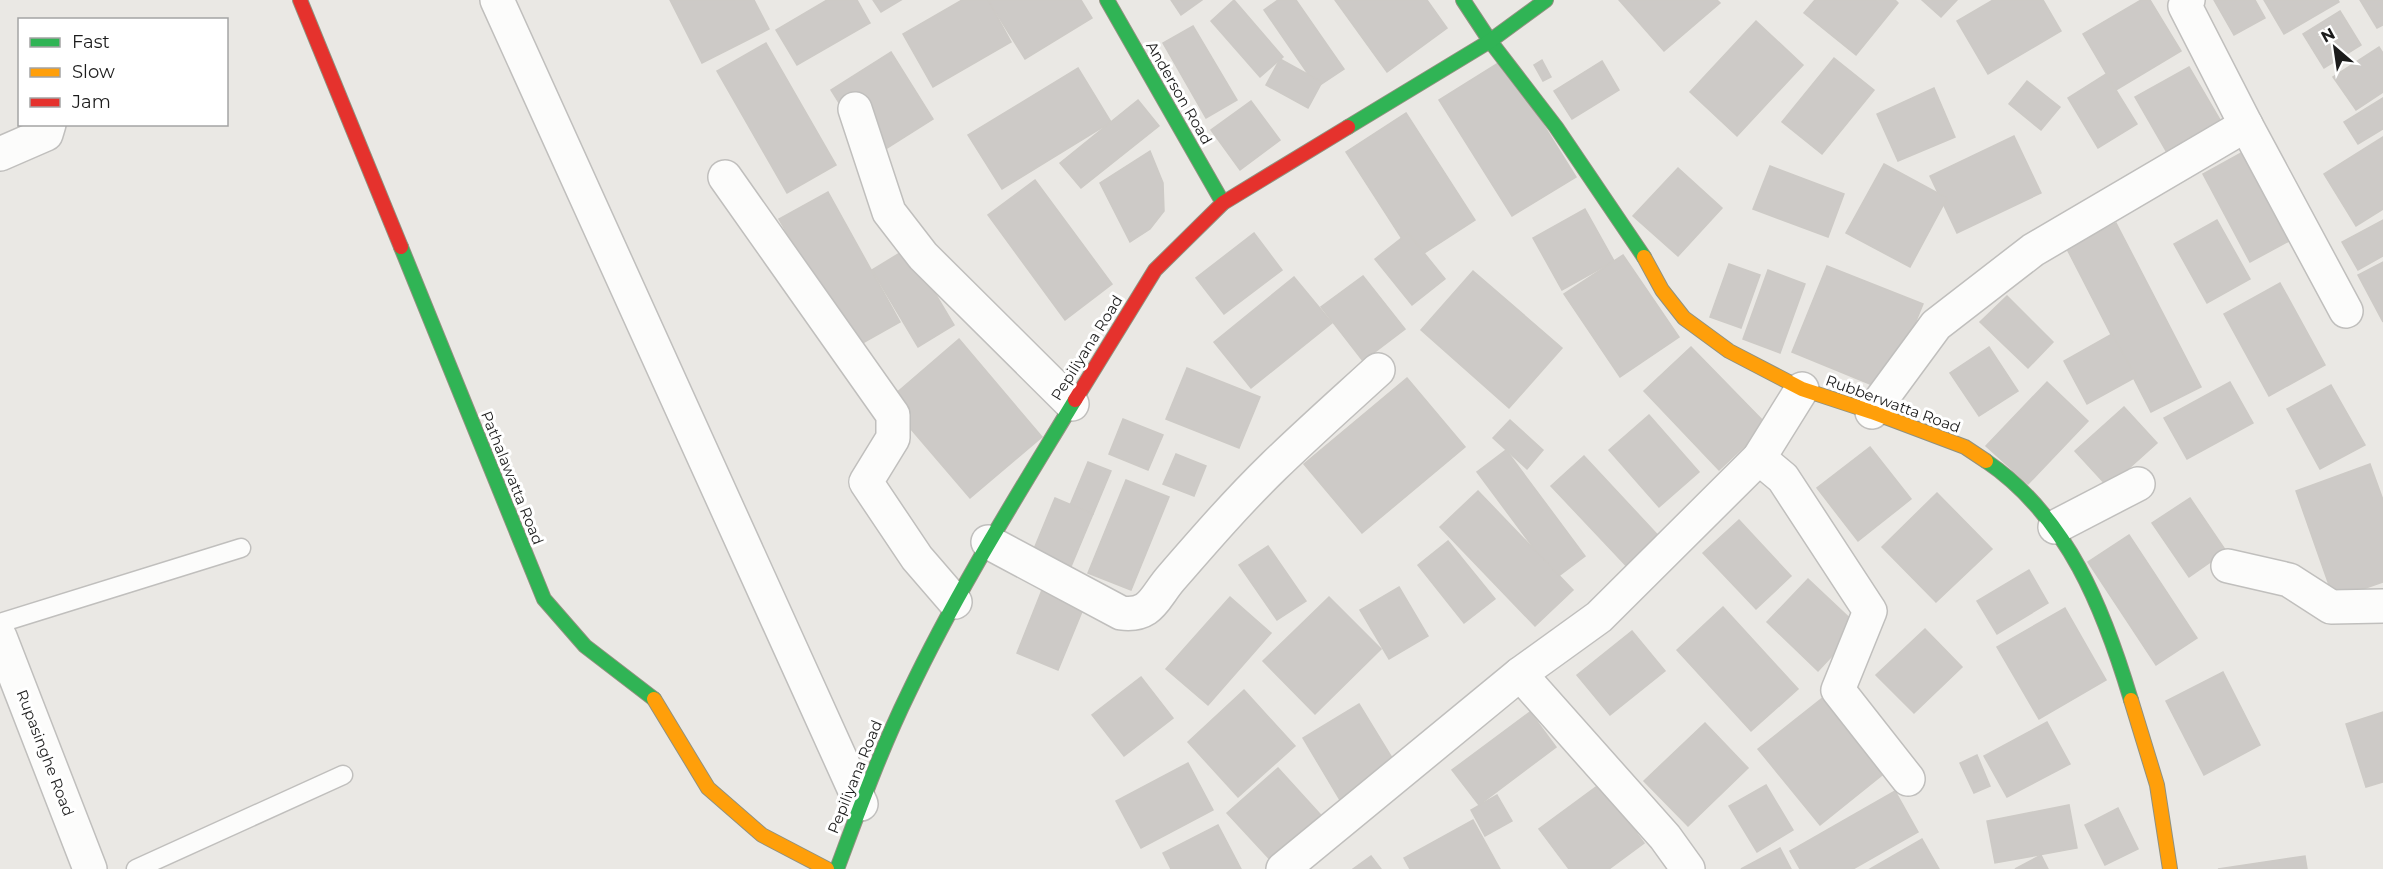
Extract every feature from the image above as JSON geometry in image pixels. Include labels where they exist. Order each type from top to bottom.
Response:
[{"type":"street","name":"Pathalawatta Road","points":[[300,0],[544,599],[585,646],[657,701],[708,788],[762,835],[827,869]]},
{"type":"street","points":[[497,0],[861,804]]},
{"type":"street","name":"Anderson Road","points":[[1107,0],[1223,203]]},
{"type":"street","name":"Rubberwatta Road","points":[[1462,0],[1490,41],[1556,127],[1641,253],[1662,290],[1684,318],[1729,351],[1802,389],[1965,447],[1999,470],[2029,497],[2055,527],[2085,577],[2113,640],[2157,785],[2170,869]]},
{"type":"street","name":"Pepiliyana Road","points":[[837,869],[861,804],[908,693],[955,603],[988,542],[1155,270],[1223,203],[1490,41],[1545,0]]},
{"type":"street","points":[[2188,0],[2185,6],[2346,311]]},
{"type":"street","points":[[855,109],[890,212],[923,256],[1072,404]]},
{"type":"street","points":[[1872,412],[1936,326],[2033,250],[2246,125]]},
{"type":"street","points":[[0,154],[46,134],[48,126]]},
{"type":"street","points":[[725,177],[893,415],[893,438],[866,483],[917,558],[955,603]]},
{"type":"street","points":[[988,542],[1121,613],[1135,615],[1147,610],[1162,587],[1273,467],[1378,370]]},
{"type":"street","points":[[1283,869],[1520,674],[1599,617],[1759,458],[1802,389]]},
{"type":"street","points":[[1759,458],[1783,478],[1870,611],[1838,690],[1908,779]]},
{"type":"street","points":[[2055,527],[2139,484]]},
{"type":"street","points":[[2228,566],[2289,580],[2331,607],[2383,606]]},
{"type":"street","name":"Rupasinghe Road","points":[[0,637],[90,869]]},
{"type":"street","points":[[1520,674],[1665,837],[1688,869]]},
{"type":"lane","points":[[0,623],[241,548]]},
{"type":"lane","points":[[136,869],[343,775]]},
{"type":"building","points":[[670,0],[754,0],[769,29],[702,63]]},
{"type":"building","points":[[827,0],[857,0],[870,23],[797,65],[776,30]]},
{"type":"building","points":[[873,0],[901,0],[881,12]]},
{"type":"building","points":[[962,0],[988,0],[1011,42],[933,87],[903,34]]},
{"type":"building","points":[[988,0],[1081,0],[1092,18],[1025,59]]},
{"type":"building","points":[[1171,0],[1202,0],[1181,15]]},
{"type":"building","points":[[1234,0],[1283,57],[1260,77],[1211,21]]},
{"type":"building","points":[[1278,0],[1296,0],[1344,69],[1317,87],[1264,10]]},
{"type":"building","points":[[1335,0],[1427,0],[1447,28],[1387,72]]},
{"type":"building","points":[[1619,0],[1717,0],[1720,3],[1664,51]]},
{"type":"building","points":[[1815,0],[1895,0],[1898,3],[1856,55],[1804,13]]},
{"type":"building","points":[[1922,0],[1957,0],[1941,17]]},
{"type":"building","points":[[1993,0],[2043,0],[2061,31],[1988,74],[1957,21]]},
{"type":"building","points":[[2141,0],[2150,0],[2181,51],[2116,90],[2083,34]]},
{"type":"building","points":[[2214,0],[2255,0],[2265,18],[2234,35]]},
{"type":"building","points":[[2264,0],[2338,0],[2339,2],[2284,34]]},
{"type":"building","points":[[2360,0],[2383,0],[2383,25],[2377,28]]},
{"type":"building","points":[[2340,11],[2361,45],[2324,68],[2303,34]]},
{"type":"building","points":[[1756,21],[1803,65],[1737,136],[1690,92]]},
{"type":"building","points":[[1193,26],[1237,100],[1206,118],[1163,43]]},
{"type":"building","points":[[766,43],[836,165],[787,193],[717,71]]},
{"type":"building","points":[[2379,47],[2383,53],[2383,92],[2356,110],[2333,77]]},
{"type":"building","points":[[891,52],[933,119],[873,157],[831,90]]},
{"type":"building","points":[[1834,58],[1874,90],[1822,154],[1782,122]]},
{"type":"building","points":[[1280,59],[1322,82],[1308,108],[1266,85]]},
{"type":"building","points":[[1503,60],[1576,177],[1512,216],[1439,100]]},
{"type":"building","points":[[1542,60],[1551,77],[1543,81],[1534,65]]},
{"type":"building","points":[[1602,61],[1619,90],[1572,119],[1554,91]]},
{"type":"building","points":[[2189,67],[2223,125],[2169,156],[2135,97]]},
{"type":"building","points":[[1078,68],[1111,122],[1002,189],[968,135]]},
{"type":"building","points":[[2106,74],[2137,124],[2098,148],[2068,98]]},
{"type":"building","points":[[2027,81],[2060,107],[2041,130],[2009,104]]},
{"type":"building","points":[[1934,88],[1955,137],[1898,161],[1877,114]]},
{"type":"building","points":[[2383,98],[2383,129],[2358,144],[2344,122]]},
{"type":"building","points":[[1138,100],[1159,126],[1081,188],[1060,163]]},
{"type":"building","points":[[1251,101],[1280,140],[1240,170],[1211,130]]},
{"type":"building","points":[[1406,113],[1475,220],[1415,259],[1346,152]]},
{"type":"building","points":[[2014,136],[2041,193],[1957,233],[1930,176]]},
{"type":"building","points":[[2383,137],[2383,209],[2356,226],[2324,174]]},
{"type":"building","points":[[2252,147],[2300,235],[2250,262],[2203,174]]},
{"type":"building","points":[[1150,151],[1163,183],[1164,211],[1150,229],[1130,242],[1100,183]]},
{"type":"building","points":[[1884,164],[1947,198],[1910,267],[1846,233]]},
{"type":"building","points":[[1770,166],[1844,194],[1828,237],[1753,209]]},
{"type":"building","points":[[1678,168],[1722,208],[1678,256],[1633,216]]},
{"type":"building","points":[[1035,180],[1112,284],[1065,320],[988,215]]},
{"type":"building","points":[[828,192],[900,322],[852,349],[779,219]]},
{"type":"building","points":[[1585,209],[1614,261],[1562,290],[1533,238]]},
{"type":"building","points":[[2217,220],[2250,279],[2207,303],[2174,244]]},
{"type":"building","points":[[2383,220],[2383,256],[2358,270],[2342,242]]},
{"type":"building","points":[[2116,223],[2201,387],[2151,412],[2067,249]]},
{"type":"building","points":[[1254,233],[1282,270],[1224,314],[1196,278]]},
{"type":"building","points":[[1408,233],[1445,279],[1412,305],[1375,259]]},
{"type":"building","points":[[908,248],[954,325],[918,347],[872,270]]},
{"type":"building","points":[[1623,255],[1679,337],[1620,377],[1564,294]]},
{"type":"building","points":[[2383,262],[2383,322],[2358,275]]},
{"type":"building","points":[[1729,264],[1760,275],[1741,328],[1710,317]]},
{"type":"building","points":[[1827,266],[1923,304],[1887,391],[1792,352]]},
{"type":"building","points":[[1768,270],[1805,284],[1780,353],[1743,339]]},
{"type":"building","points":[[1473,271],[1562,348],[1509,408],[1421,330]]},
{"type":"building","points":[[1363,276],[1405,329],[1363,361],[1321,307]]},
{"type":"building","points":[[1294,277],[1332,323],[1251,388],[1214,342]]},
{"type":"building","points":[[2280,283],[2325,365],[2269,396],[2224,314]]},
{"type":"building","points":[[2007,296],[2053,342],[2028,368],[1980,322]]},
{"type":"building","points":[[2112,334],[2136,377],[2087,404],[2064,361]]},
{"type":"building","points":[[959,339],[1042,437],[970,498],[887,401]]},
{"type":"building","points":[[1691,347],[1767,425],[1719,470],[1644,391]]},
{"type":"building","points":[[1989,347],[2018,391],[1979,416],[1950,373]]},
{"type":"building","points":[[1187,368],[1260,397],[1239,448],[1166,419]]},
{"type":"building","points":[[1407,378],[1465,447],[1362,533],[1304,464]]},
{"type":"building","points":[[2047,382],[2088,421],[2028,484],[1986,446]]},
{"type":"building","points":[[2230,382],[2253,423],[2187,459],[2164,418]]},
{"type":"building","points":[[2331,385],[2365,445],[2320,469],[2287,409]]},
{"type":"building","points":[[2124,407],[2157,443],[2108,487],[2075,451]]},
{"type":"building","points":[[1649,415],[1699,472],[1659,507],[1609,450]]},
{"type":"building","points":[[1123,419],[1163,435],[1148,470],[1109,454]]},
{"type":"building","points":[[1510,420],[1543,450],[1527,469],[1493,438]]},
{"type":"building","points":[[1870,447],[1911,499],[1858,541],[1817,488]]},
{"type":"building","points":[[1506,450],[1585,556],[1556,578],[1477,472]]},
{"type":"building","points":[[1176,454],[1206,466],[1194,496],[1163,484]]},
{"type":"building","points":[[1584,456],[1665,543],[1633,573],[1551,486]]},
{"type":"building","points":[[1088,462],[1111,471],[1093,514],[1070,505]]},
{"type":"building","points":[[2370,464],[2383,500],[2383,582],[2334,599],[2296,491]]},
{"type":"building","points":[[1126,480],[1169,497],[1131,590],[1088,573]]},
{"type":"building","points":[[1478,491],[1573,590],[1535,626],[1440,527]]},
{"type":"building","points":[[1937,493],[1992,549],[1936,602],[1882,547]]},
{"type":"building","points":[[1055,498],[1093,514],[1067,576],[1029,561]]},
{"type":"building","points":[[2190,498],[2226,551],[2189,577],[2152,523]]},
{"type":"building","points":[[1739,520],[1791,576],[1756,609],[1703,553]]},
{"type":"building","points":[[2129,535],[2197,638],[2156,665],[2088,562]]},
{"type":"building","points":[[1448,541],[1495,599],[1464,623],[1418,565]]},
{"type":"building","points":[[1268,546],[1306,601],[1277,620],[1239,565]]},
{"type":"building","points":[[2029,570],[2048,603],[1997,634],[1977,601]]},
{"type":"building","points":[[1808,579],[1859,627],[1818,671],[1767,622]]},
{"type":"building","points":[[1046,580],[1088,597],[1058,670],[1017,653]]},
{"type":"building","points":[[1399,587],[1428,636],[1389,659],[1360,610]]},
{"type":"building","points":[[1230,597],[1271,633],[1208,705],[1166,669]]},
{"type":"building","points":[[1329,597],[1381,649],[1315,714],[1263,661]]},
{"type":"building","points":[[1723,607],[1798,689],[1751,731],[1677,650]]},
{"type":"building","points":[[2065,608],[2106,680],[2039,719],[1997,647]]},
{"type":"building","points":[[1925,629],[1962,667],[1914,713],[1876,675]]},
{"type":"building","points":[[1632,631],[1665,671],[1610,715],[1577,675]]},
{"type":"building","points":[[2223,672],[2260,745],[2204,775],[2166,701]]},
{"type":"building","points":[[1141,677],[1173,718],[1124,756],[1092,715]]},
{"type":"building","points":[[1244,690],[1295,746],[1238,797],[1188,742]]},
{"type":"building","points":[[1830,692],[1891,768],[1820,825],[1758,749]]},
{"type":"building","points":[[1359,704],[1397,766],[1340,800],[1303,738]]},
{"type":"building","points":[[1530,712],[1556,747],[1479,805],[1452,770]]},
{"type":"building","points":[[2383,712],[2383,782],[2366,787],[2346,724]]},
{"type":"building","points":[[2047,722],[2070,764],[2007,797],[1984,756]]},
{"type":"building","points":[[1705,723],[1748,768],[1688,826],[1644,781]]},
{"type":"building","points":[[1977,755],[1990,786],[1974,793],[1960,763]]},
{"type":"building","points":[[1188,763],[1213,810],[1141,848],[1116,801]]},
{"type":"building","points":[[1278,768],[1328,823],[1278,868],[1227,813]]},
{"type":"building","points":[[1600,784],[1644,843],[1609,869],[1569,869],[1539,829]]},
{"type":"building","points":[[1766,785],[1793,830],[1757,852],[1729,806]]},
{"type":"building","points":[[1895,791],[1918,832],[1853,869],[1800,869],[1790,851]]},
{"type":"building","points":[[1497,795],[1512,821],[1485,836],[1471,810]]},
{"type":"building","points":[[2069,805],[2077,848],[1995,863],[1987,821]]},
{"type":"building","points":[[2118,808],[2138,849],[2105,865],[2085,825]]},
{"type":"building","points":[[1473,820],[1500,869],[1410,869],[1404,858]]},
{"type":"building","points":[[1218,825],[1241,869],[1171,869],[1163,853]]},
{"type":"building","points":[[1922,839],[1939,869],[1870,869]]},
{"type":"building","points":[[1780,848],[1791,869],[1741,869]]},
{"type":"building","points":[[2041,855],[2048,869],[2015,869]]},
{"type":"building","points":[[1371,856],[1381,869],[1353,869]]},
{"type":"building","points":[[2305,856],[2307,869],[2218,869]]},
{"type":"traffic: fast","points":[[1107,0],[1223,203]]},
{"type":"traffic: fast","points":[[1463,0],[1490,41],[1556,127],[1644,257]]},
{"type":"traffic: fast","points":[[1348,127],[1490,41],[1546,0]]},
{"type":"traffic: fast","points":[[401,247],[544,599],[585,646],[654,699]]},
{"type":"traffic: fast","points":[[837,869],[889,735],[928,654],[988,544],[1075,400]]},
{"type":"traffic: fast","points":[[1986,461],[2015,484],[2039,509],[2061,538],[2095,600],[2131,700]]},
{"type":"traffic: slow","points":[[1644,257],[1662,290],[1684,318],[1729,351],[1802,389],[1965,447],[1986,461]]},
{"type":"traffic: slow","points":[[654,699],[708,788],[762,835],[827,869]]},
{"type":"traffic: slow","points":[[2131,700],[2157,785],[2170,869]]},
{"type":"traffic: jam","points":[[300,0],[401,247]]},
{"type":"traffic: jam","points":[[1075,400],[1155,270],[1223,203],[1348,127]]}]
